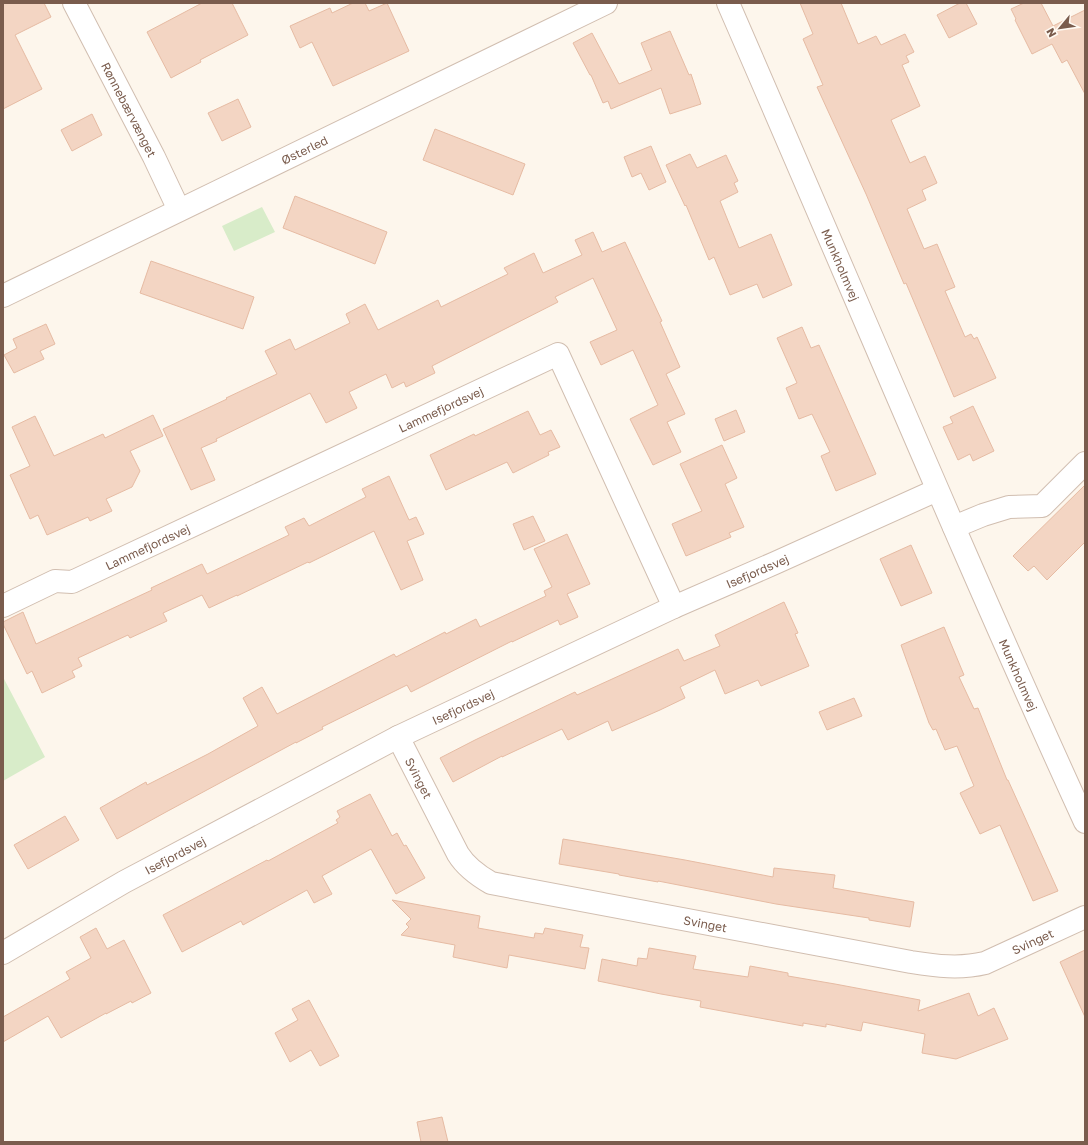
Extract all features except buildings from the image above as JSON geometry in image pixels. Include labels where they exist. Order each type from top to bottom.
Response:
[{"type":"street","name":"Østerled","points":[[3,296],[606,3]]},
{"type":"street","name":"Munkholmvej","points":[[728,3],[937,490],[1029,700],[1085,822]]},
{"type":"street","name":"Rønnebærvænget","points":[[81,6],[179,210]]},
{"type":"street","name":"Lammefjordsvej","points":[[3,606],[55,581],[72,582],[558,354],[674,607]]},
{"type":"street","points":[[954,527],[1008,507],[1042,506],[1085,463]]},
{"type":"street","name":"Isefjordsvej","points":[[3,953],[124,882],[398,737],[674,607],[776,563],[937,490]]},
{"type":"street","name":"Svinget","points":[[398,737],[463,862],[471,870],[491,883],[911,962],[949,967],[973,966],[985,963],[1085,917]]},
{"type":"green space","points":[[262,207],[275,232],[234,251],[222,226]]},
{"type":"green space","points":[[3,677],[45,757],[3,781]]}]
